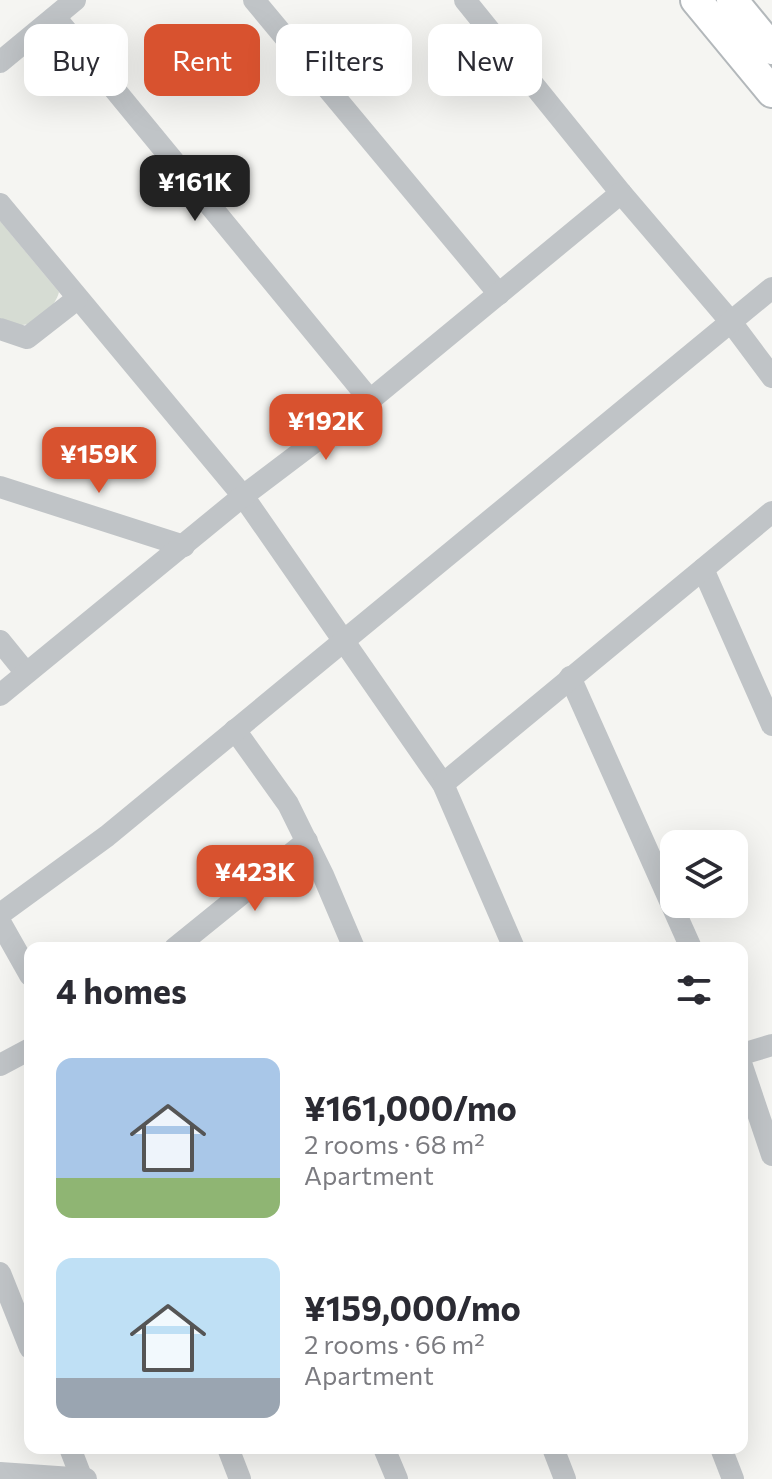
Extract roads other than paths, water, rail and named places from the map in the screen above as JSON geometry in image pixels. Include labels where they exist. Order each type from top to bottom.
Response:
[{"type":"main road","points":[[696,0],[772,92]]},
{"type":"main road","points":[[732,0],[772,49]]},
{"type":"street","points":[[0,62],[75,0]]},
{"type":"street","points":[[254,0],[499,294]]},
{"type":"street","points":[[465,0],[621,193],[731,322],[772,377]]},
{"type":"street","points":[[55,17],[370,400]]},
{"type":"street","points":[[0,695],[243,496],[370,400],[621,193]]},
{"type":"street","points":[[0,204],[243,496],[443,784],[511,942]]},
{"type":"street","points":[[0,914],[107,836],[772,288]]},
{"type":"street","points":[[0,329],[27,338],[77,299]]},
{"type":"street","points":[[0,487],[184,546]]},
{"type":"street","points":[[443,784],[772,512]]},
{"type":"street","points":[[703,569],[772,725]]},
{"type":"street","points":[[0,641],[26,673]]},
{"type":"street","points":[[570,677],[688,942]]},
{"type":"street","points":[[235,730],[272,778],[307,841],[351,942]]},
{"type":"street","points":[[187,942],[307,841]]},
{"type":"street","points":[[0,922],[24,964]]},
{"type":"street","points":[[748,1052],[772,1045]]},
{"type":"street","points":[[0,1065],[24,1052]]},
{"type":"street","points":[[748,1084],[772,1155]]},
{"type":"street","points":[[0,1273],[24,1333]]},
{"type":"street","points":[[0,1473],[84,1479],[73,1454]]},
{"type":"street","points":[[230,1454],[240,1479]]},
{"type":"street","points":[[387,1454],[397,1479]]},
{"type":"street","points":[[555,1454],[565,1479]]},
{"type":"street","points":[[723,1454],[733,1479]]}]
